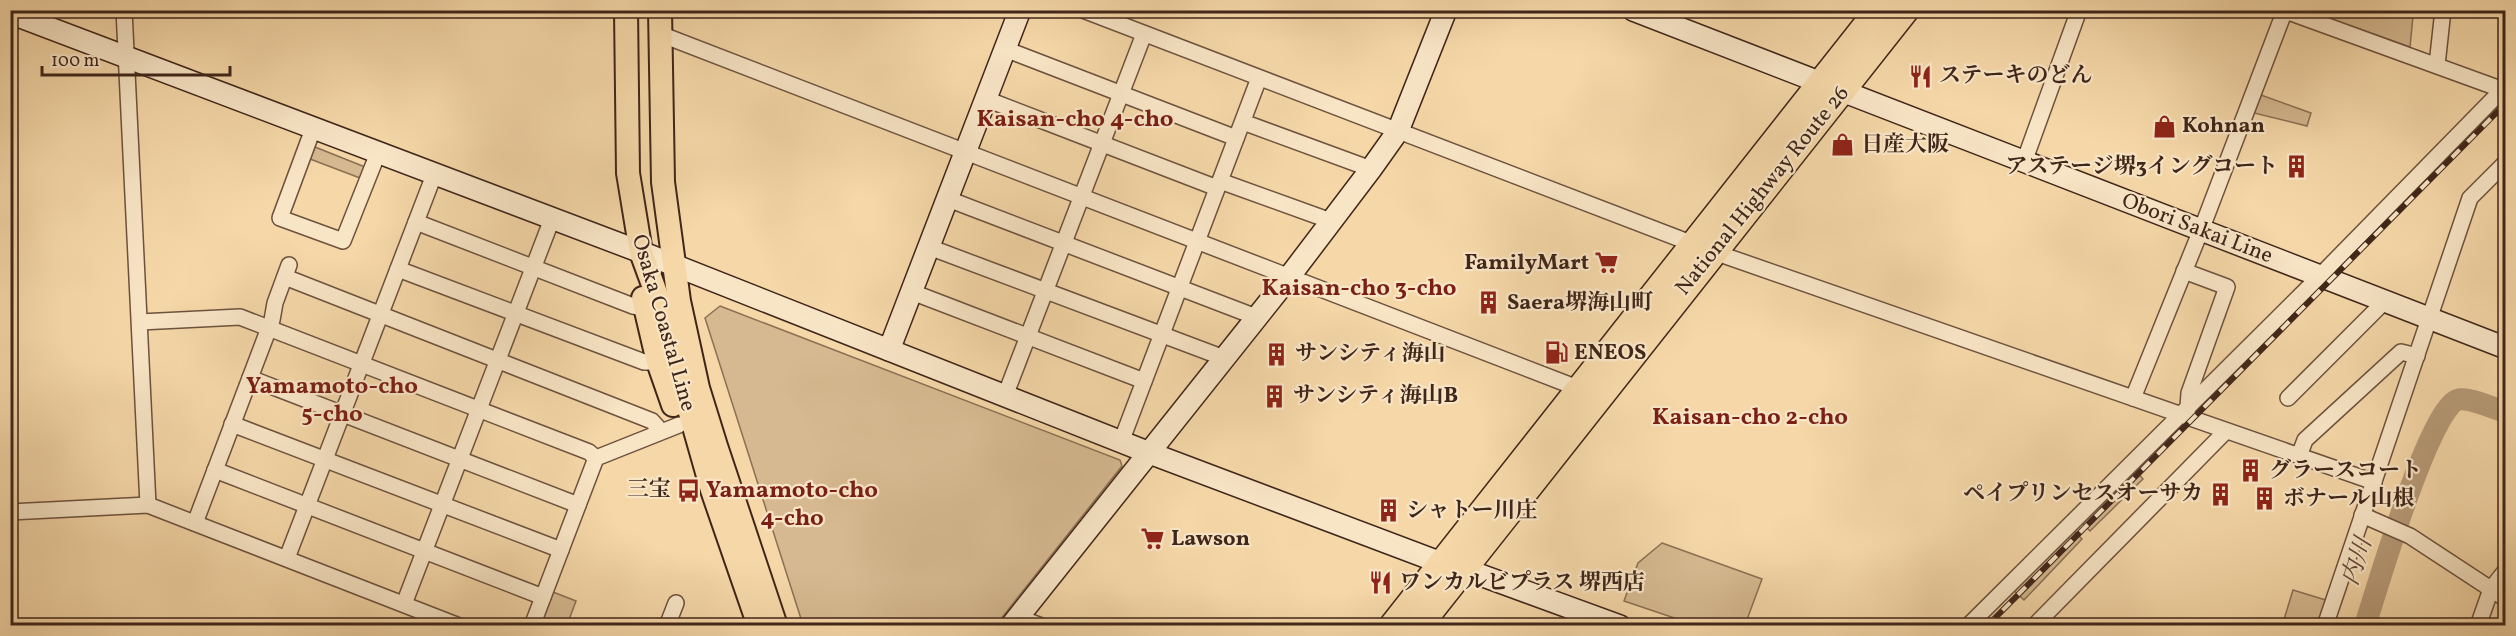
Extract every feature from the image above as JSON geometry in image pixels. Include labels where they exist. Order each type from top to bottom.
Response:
[{"type":"highway","name":"National Highway Route 26","points":[[1832,87],[1879,10]]},
{"type":"highway","name":"National Highway Route 26","points":[[1394,626],[1454,566],[1832,87],[1905,10]]},
{"type":"highway","name":"National Highway Route 26","points":[[1418,626],[1454,566],[1580,389],[1703,248]]},
{"type":"main road","name":"Osaka Coastal Line","points":[[626,10],[628,173],[641,252],[656,292],[712,490],[759,626]]},
{"type":"main road","name":"Osaka Coastal Line","points":[[660,10],[663,182],[685,325],[698,388],[776,626]]},
{"type":"main road","points":[[641,252],[640,286],[658,362],[670,428],[745,626]]},
{"type":"main road","points":[[685,325],[787,626]]},
{"type":"street","points":[[124,10],[148,505]]},
{"type":"street","points":[[889,350],[1020,10]]},
{"type":"street","points":[[1041,626],[1015,621],[1147,452],[1289,277],[1398,131],[1446,10]]},
{"type":"street","name":"Obori Sakai Line","points":[[1633,10],[2505,348]]},
{"type":"street","points":[[2024,162],[2079,10]]},
{"type":"street","points":[[2437,65],[2443,10]]},
{"type":"street","points":[[1968,626],[2319,277],[2504,89],[2284,11],[2201,231],[2133,398]]},
{"type":"street","points":[[1090,12],[1703,248],[2133,398],[2184,411],[2226,431],[2374,482]]},
{"type":"street","points":[[10,14],[641,252],[1147,452],[1620,626]]},
{"type":"street","points":[[660,34],[1580,389]]},
{"type":"street","points":[[1005,396],[1144,34]]},
{"type":"street","points":[[1005,49],[1122,92],[1236,138]]},
{"type":"street","points":[[1121,442],[1259,78]]},
{"type":"street","points":[[986,99],[1102,144],[1331,221]]},
{"type":"street","points":[[1243,122],[1371,169]]},
{"type":"street","points":[[313,129],[280,218],[290,222],[343,241],[378,153]]},
{"type":"street","points":[[2325,626],[2470,198],[2505,162]]},
{"type":"street","points":[[287,558],[434,175]]},
{"type":"street","points":[[948,199],[1256,317]]},
{"type":"street","points":[[404,604],[552,219]]},
{"type":"street","points":[[416,222],[633,306],[645,308]]},
{"type":"street","points":[[929,247],[1224,358]]},
{"type":"street","points":[[398,269],[644,362],[658,362]]},
{"type":"street","points":[[195,523],[268,329],[287,271],[380,316],[670,428]]},
{"type":"street","points":[[2184,271],[2227,288],[2184,411]]},
{"type":"street","points":[[912,292],[1144,381]]},
{"type":"street","points":[[2288,398],[2385,301]]},
{"type":"street","points":[[140,322],[240,317],[589,452],[596,458]]},
{"type":"street","points":[[2299,456],[2305,440],[2401,352],[2417,356]]},
{"type":"street","points":[[250,378],[578,505]]},
{"type":"street","points":[[232,424],[561,550]]},
{"type":"street","points":[[532,626],[596,458],[670,428]]},
{"type":"street","points":[[2043,623],[2226,431]]},
{"type":"street","points":[[215,470],[543,597]]},
{"type":"street","points":[[10,512],[148,505],[459,626]]},
{"type":"street","points":[[2361,515],[2410,536],[2505,599]]},
{"type":"street","points":[[2478,626],[2492,589],[2505,570]]},
{"type":"street","points":[[673,622],[676,603]]},
{"type":"shaded area","points":[[2310,11],[2413,16],[2410,47]]},
{"type":"shaded area","points":[[2261,95],[2311,113],[2307,126],[2254,113]]},
{"type":"shaded area","points":[[315,147],[365,167],[360,178],[310,159]]},
{"type":"shaded area","points":[[720,306],[1120,460],[1122,466],[996,625],[803,625],[705,318]]},
{"type":"shaded area","points":[[2133,468],[2143,479],[2090,531],[2083,524],[2083,519]]},
{"type":"shaded area","points":[[2075,532],[2082,539],[2024,600],[2012,589],[2069,533]]},
{"type":"shaded area","points":[[1662,543],[1762,579],[1745,625],[1695,625],[1624,601],[1638,563]]},
{"type":"shaded area","points":[[2293,590],[2329,601],[2321,625],[2282,626]]},
{"type":"shaded area","points":[[553,592],[576,601],[567,625],[541,625]]},
{"type":"waterway","name":"内川","points":[[2365,626],[2418,467],[2445,411],[2457,400],[2462,399],[2506,412]]},
{"type":"railway","points":[[1987,626],[2506,103]]},
{"type":"place","name":"ステーキのどん","points":[[1921,76]]},
{"type":"place","name":"Kohnan","points":[[2164,126]]},
{"type":"place","name":"日産大阪","points":[[1843,145]]},
{"type":"place","name":"アステージ堺3イングコート","points":[[2296,167]]},
{"type":"place","name":"FamilyMart","points":[[1607,263]]},
{"type":"place","name":"Saera堺海山町","points":[[1489,303]]},
{"type":"place","name":"ENEOS","points":[[1556,353]]},
{"type":"place","name":"サンシティ海山","points":[[1277,354]]},
{"type":"place","name":"サンシティ海山B","points":[[1275,396]]},
{"type":"place","name":"グラースコート","points":[[2251,471]]},
{"type":"place","name":"三宝","points":[[689,490]]},
{"type":"place","name":"ペイプリンセスオーサカ","points":[[2221,494]]},
{"type":"place","name":"ボナール山根","points":[[2265,499]]},
{"type":"place","name":"シャトー川庄","points":[[1388,511]]},
{"type":"place","name":"Lawson","points":[[1153,539]]},
{"type":"place","name":"ワンカルビプラス 堺西店","points":[[1381,583]]},
{"type":"district","name":"Kaisan-cho 4-cho","points":[[1075,120]]},
{"type":"district","name":"Kaisan-cho 3-cho","points":[[1359,289]]},
{"type":"district","name":"Yamamoto-cho 5-cho","points":[[332,401]]},
{"type":"district","name":"Kaisan-cho 2-cho","points":[[1750,418]]},
{"type":"district","name":"Yamamoto-cho 4-cho","points":[[792,505]]}]
